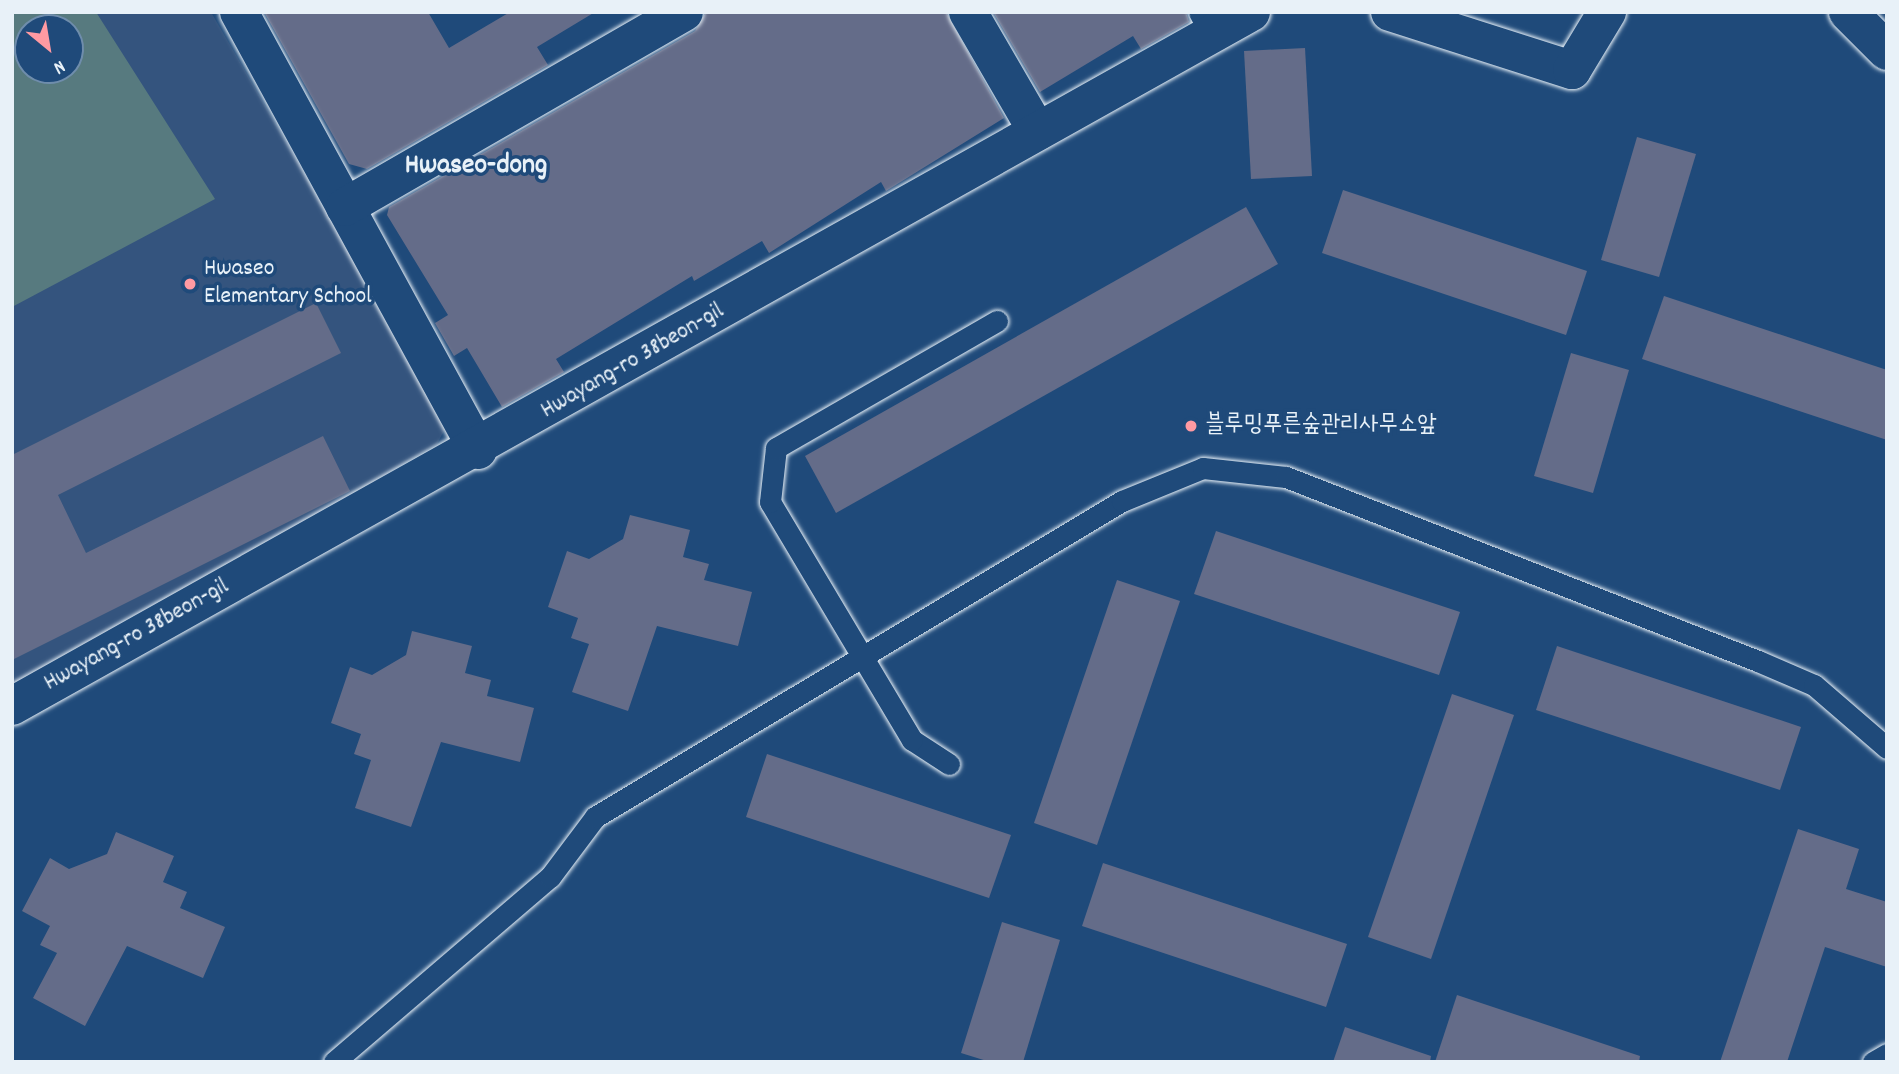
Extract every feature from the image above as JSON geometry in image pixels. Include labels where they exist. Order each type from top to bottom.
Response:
[{"type":"street","points":[[239,12],[478,450]]},
{"type":"street","points":[[345,207],[684,12]]},
{"type":"street","points":[[968,12],[1037,131]]},
{"type":"street","name":"Hwayang-ro 38beon-gil","points":[[12,706],[478,450],[1037,131],[1205,24],[1251,12]]},
{"type":"street","points":[[1390,12],[1572,70],[1607,12]]},
{"type":"street","points":[[1848,12],[1887,51]]},
{"type":"lane","points":[[948,764],[912,740],[769,502],[776,448],[997,321]]},
{"type":"lane","points":[[334,1062],[550,877],[595,817],[1122,501],[1203,468],[1286,477],[1758,660],[1814,685],[1887,748]]},
{"type":"lane","points":[[1873,1062],[1887,1054]]},
{"type":"shaded area","name":"Hwaseo Elementary School","points":[[12,12],[211,12],[442,412],[445,429],[437,444],[12,693]]},
{"type":"green space","points":[[12,12],[96,12],[215,199],[12,307]]},
{"type":"building","points":[[264,12],[428,12],[449,48],[510,12],[595,12],[537,47],[548,65],[367,169],[349,164]]},
{"type":"building","points":[[706,12],[946,12],[1004,118],[886,191],[881,182],[769,253],[762,241],[694,281],[692,276],[556,359],[564,372],[502,407],[467,348],[454,356],[435,323],[448,315],[387,215],[389,207],[695,31]]},
{"type":"building","points":[[993,12],[1186,12],[1189,22],[1141,49],[1133,36],[1040,92]]},
{"type":"building","points":[[1305,48],[1312,176],[1251,179],[1244,51]]},
{"type":"building","points":[[1637,137],[1696,154],[1659,277],[1601,260]]},
{"type":"building","points":[[1343,190],[1587,271],[1566,335],[1322,253]]},
{"type":"building","points":[[1246,207],[1278,264],[836,513],[805,456]]},
{"type":"building","points":[[1664,296],[1887,370],[1887,440],[1642,359]]},
{"type":"building","points":[[316,303],[341,353],[58,495],[86,553],[323,436],[350,491],[12,660],[12,455]]},
{"type":"building","points":[[1571,353],[1629,370],[1593,493],[1534,476]]},
{"type":"building","points":[[630,515],[690,530],[683,557],[709,564],[704,580],[752,592],[738,646],[657,626],[628,711],[572,692],[589,644],[571,638],[578,618],[548,607],[567,551],[589,559],[623,539]]},
{"type":"building","points":[[1216,531],[1460,612],[1439,675],[1194,594]]},
{"type":"building","points":[[1117,580],[1180,601],[1097,845],[1034,823]]},
{"type":"building","points":[[412,631],[472,646],[465,673],[491,680],[487,696],[534,708],[520,762],[441,742],[411,827],[355,808],[371,760],[354,754],[361,734],[331,723],[350,667],[372,675],[406,655]]},
{"type":"building","points":[[1557,646],[1801,727],[1780,790],[1536,710]]},
{"type":"building","points":[[1452,694],[1514,715],[1431,959],[1368,937]]},
{"type":"building","points":[[767,754],[1011,835],[989,898],[746,817]]},
{"type":"building","points":[[1798,829],[1859,849],[1846,889],[1887,902],[1887,967],[1825,947],[1787,1062],[1720,1062]]},
{"type":"building","points":[[116,832],[174,856],[163,882],[187,892],[180,908],[225,927],[203,978],[127,946],[85,1026],[33,998],[57,953],[40,945],[50,926],[22,911],[50,858],[69,869],[107,854]]},
{"type":"building","points":[[1103,863],[1347,944],[1326,1007],[1082,926]]},
{"type":"building","points":[[1002,922],[1060,940],[1023,1062],[990,1062],[961,1053]]},
{"type":"building","points":[[1457,995],[1640,1056],[1639,1062],[1435,1062]]},
{"type":"building","points":[[1345,1027],[1431,1056],[1430,1062],[1333,1062]]},
{"type":"place","name":"Hwaseo Elementary School","points":[[190,284]]},
{"type":"place","name":"블루밍푸른숲관리사무소앞","points":[[1191,426]]},
{"type":"district","name":"Hwaseo-dong","points":[[476,167]]}]
